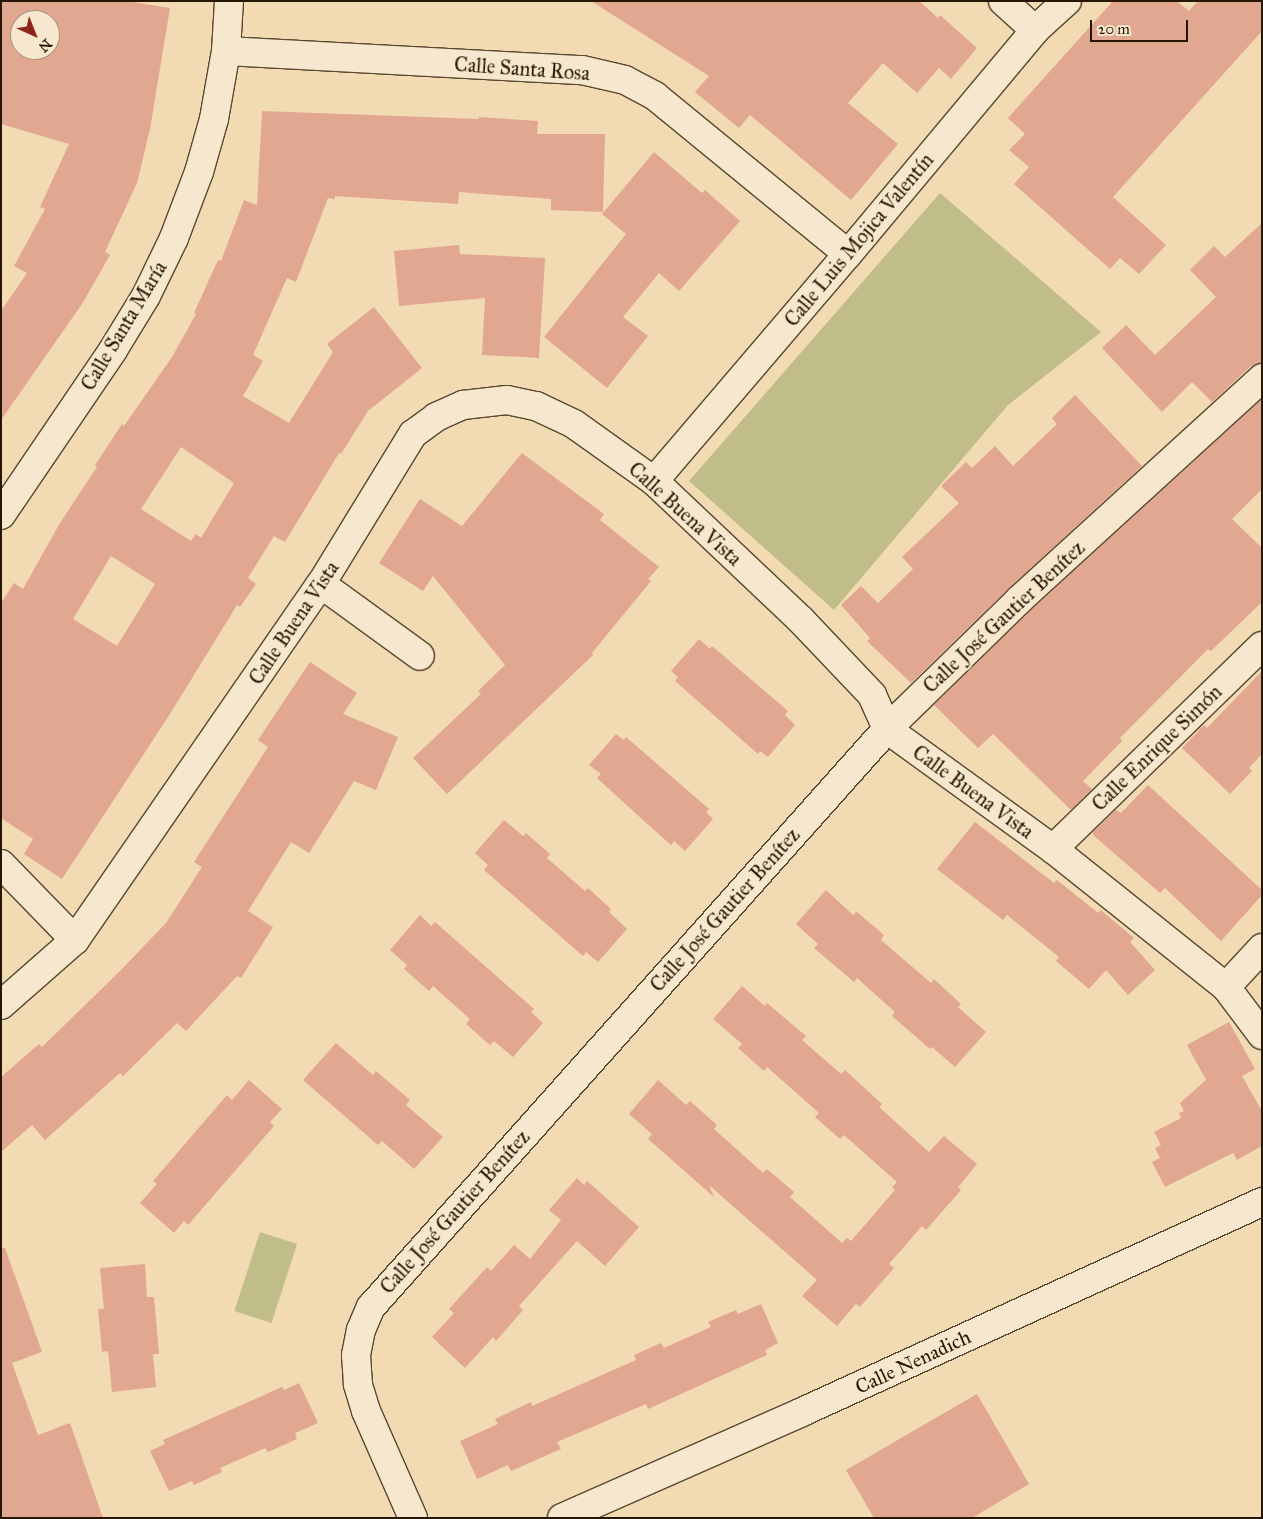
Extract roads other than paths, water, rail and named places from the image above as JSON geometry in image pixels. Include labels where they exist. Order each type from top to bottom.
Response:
[{"type":"street","name":"Calle Santa María","points":[[1,515],[113,350],[154,279],[174,238],[199,172],[214,119],[226,51],[229,1]]},
{"type":"street","points":[[1002,1],[1035,30]]},
{"type":"street","name":"Calle Luis Mojica Valentín","points":[[654,481],[848,254],[1035,30],[1067,1]]},
{"type":"street","name":"Calle Santa Rosa","points":[[226,51],[582,70],[625,80],[655,96],[848,254]]},
{"type":"street","name":"Calle José Gautier Benítez","points":[[413,1518],[366,1411],[358,1384],[356,1355],[361,1330],[371,1307],[887,728],[1019,600],[1262,378]]},
{"type":"street","name":"Calle Buena Vista","points":[[1,1005],[75,940],[322,584],[414,434],[436,416],[463,405],[507,400],[536,406],[574,424],[654,481],[807,626],[872,695],[887,728],[1053,849],[1226,987],[1262,1035]]},
{"type":"street","points":[[322,584],[420,656]]},
{"type":"street","name":"Calle Enrique Simón","points":[[1053,849],[1262,646]]},
{"type":"street","points":[[1,864],[75,940]]},
{"type":"street","points":[[1226,987],[1262,948]]},
{"type":"street","name":"Calle Nenadich","points":[[562,1518],[802,1412],[1262,1202]]}]
